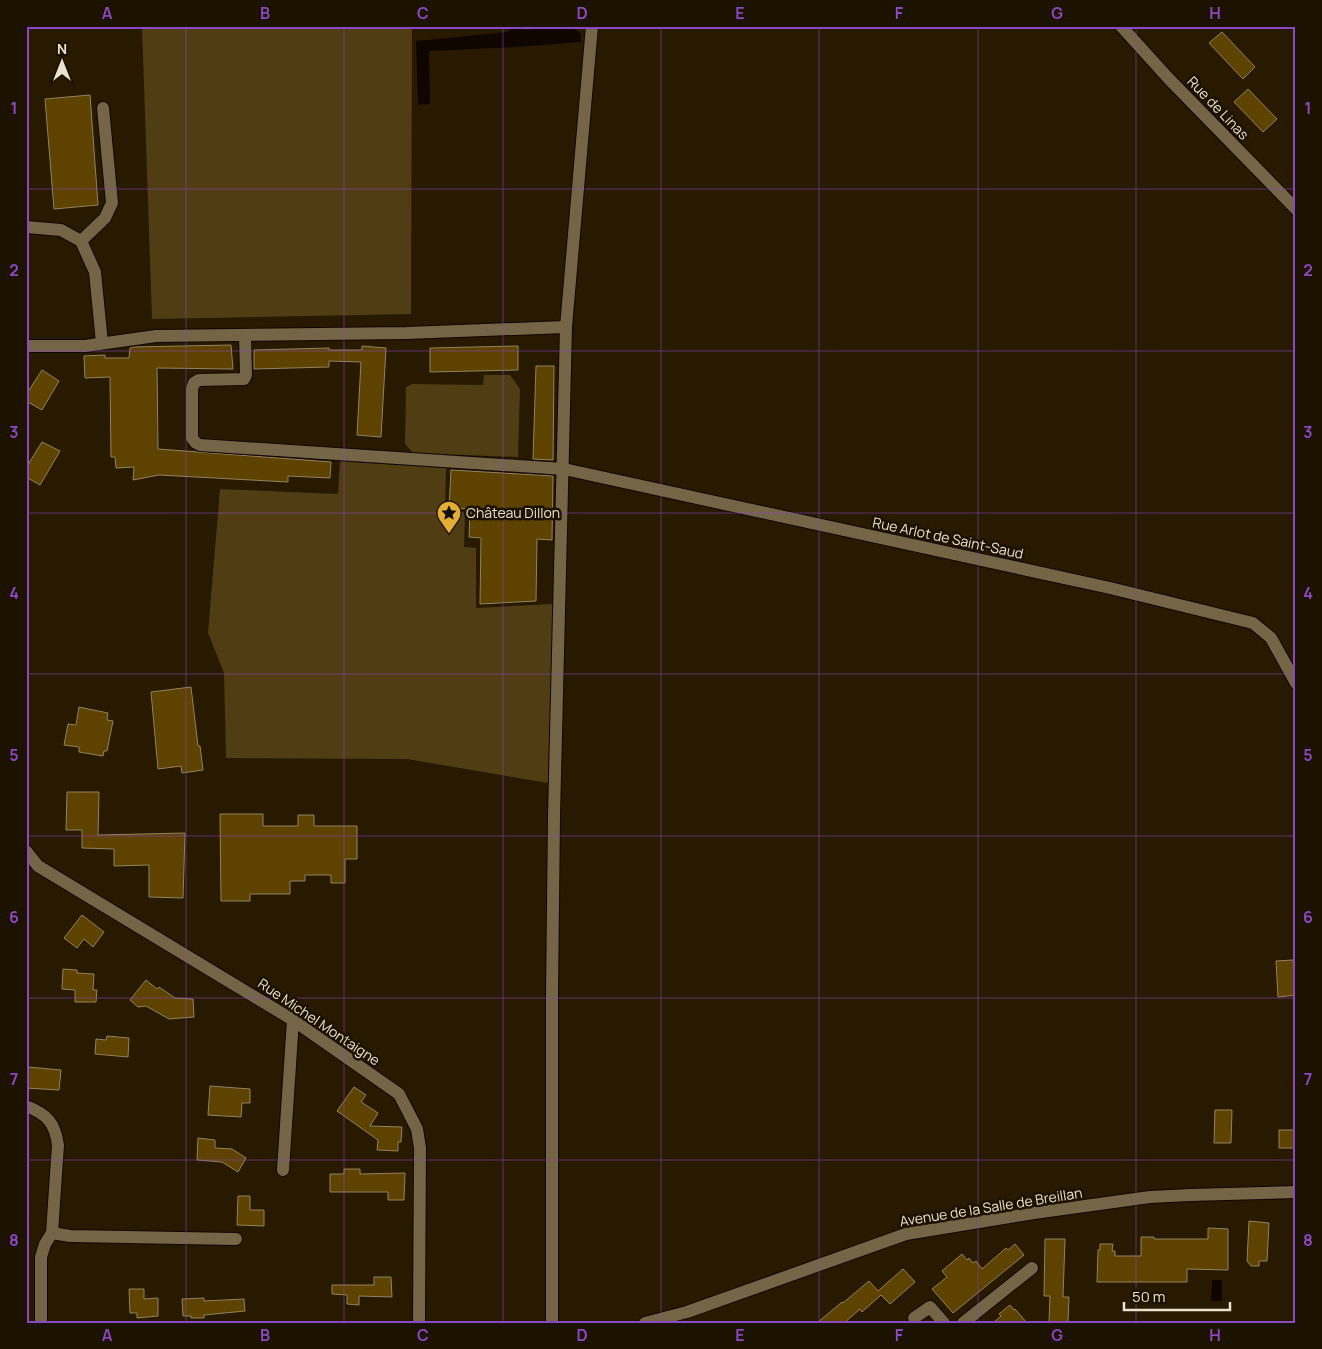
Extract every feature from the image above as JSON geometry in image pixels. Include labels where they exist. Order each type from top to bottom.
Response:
[{"type":"street","points":[[552,1323],[554,816],[566,327],[592,26]]},
{"type":"street","name":"Rue de Linas","points":[[1121,26],[1169,79],[1296,208]]},
{"type":"street","points":[[81,241],[105,218],[112,203],[104,108]]},
{"type":"street","points":[[26,227],[61,230],[81,241],[95,272],[102,343]]},
{"type":"street","points":[[26,346],[85,346],[156,336],[407,333],[566,327]]},
{"type":"street","name":"Rue Arlot de Saint-Saud","points":[[246,335],[246,375],[244,379],[199,380],[194,383],[192,389],[192,438],[200,445],[564,469],[1110,588],[1253,623],[1271,638],[1296,683]]},
{"type":"street","name":"Rue Michel Montaigne","points":[[26,851],[38,866],[293,1020],[399,1094],[416,1129],[420,1148],[419,1323]]},
{"type":"street","points":[[283,1170],[293,1020]]},
{"type":"street","points":[[26,1106],[48,1118],[56,1130],[58,1145],[52,1233],[40,1257],[41,1323]]},
{"type":"street","name":"Avenue de la Salle de Breillan","points":[[645,1323],[687,1312],[906,1234],[1034,1213],[1150,1198],[1296,1192]]},
{"type":"street","points":[[52,1233],[70,1236],[236,1240]]},
{"type":"street","points":[[963,1323],[1032,1268]]},
{"type":"street","points":[[914,1318],[930,1307],[944,1323]]},
{"type":"shaded area","points":[[142,26],[412,26],[411,314],[152,319]]},
{"type":"shaded area","points":[[513,26],[521,26],[525,30],[555,27],[570,28],[581,34],[581,42],[429,51],[430,104],[418,105],[416,41],[508,32]]},
{"type":"shaded area","points":[[484,375],[510,375],[520,389],[518,457],[413,453],[405,444],[406,387],[412,384],[483,385]]},
{"type":"shaded area","points":[[340,461],[446,468],[445,511],[465,513],[464,547],[476,548],[476,608],[553,604],[548,783],[407,759],[226,758],[224,673],[208,633],[220,489],[338,494]]},
{"type":"shaded area","points":[[1212,1280],[1222,1280],[1222,1301],[1211,1301]]},
{"type":"building","points":[[1222,32],[1255,67],[1243,79],[1209,43]]},
{"type":"building","points":[[1248,89],[1277,119],[1263,132],[1234,102]]},
{"type":"building","points":[[90,95],[98,205],[54,209],[45,99]]},
{"type":"building","points":[[231,345],[233,369],[157,368],[158,449],[331,462],[330,478],[288,476],[288,482],[159,475],[133,480],[134,467],[116,468],[115,457],[111,457],[110,377],[85,378],[84,356],[105,355],[105,358],[129,358],[130,348],[134,347]]},
{"type":"building","points":[[362,346],[386,348],[381,437],[357,435],[361,362],[329,361],[329,367],[254,369],[254,350],[329,348],[329,350],[362,350]]},
{"type":"building","points":[[518,346],[518,370],[430,372],[430,348]]},
{"type":"building","points":[[536,366],[554,366],[553,460],[533,459]]},
{"type":"building","points":[[42,370],[59,381],[42,410],[26,401],[26,395]]},
{"type":"building","points":[[42,442],[60,451],[40,485],[26,477],[26,468]]},
{"type":"building","points":[[451,470],[553,476],[552,540],[537,539],[536,601],[480,604],[481,538],[469,537],[470,509],[449,508]]},
{"type":"building","points":[[191,687],[198,746],[200,746],[203,770],[182,773],[181,766],[158,769],[151,692]]},
{"type":"building","points":[[79,707],[108,713],[107,720],[113,721],[107,751],[104,751],[103,756],[79,752],[79,747],[64,745],[68,724],[76,725]]},
{"type":"building","points":[[67,792],[99,792],[98,835],[185,833],[183,898],[149,897],[149,865],[114,866],[114,849],[82,848],[82,830],[66,830]]},
{"type":"building","points":[[220,814],[263,814],[263,826],[298,826],[298,815],[314,815],[314,826],[357,826],[357,859],[345,859],[345,883],[331,883],[331,875],[305,875],[305,881],[290,881],[290,894],[250,894],[250,901],[221,901]]},
{"type":"building","points":[[82,915],[104,932],[93,947],[84,939],[77,948],[64,938]]},
{"type":"building","points":[[1293,960],[1296,995],[1278,997],[1276,961]]},
{"type":"building","points":[[63,969],[77,970],[77,973],[94,974],[93,990],[97,990],[96,1002],[75,1002],[75,990],[62,989]]},
{"type":"building","points":[[146,980],[157,989],[159,987],[175,998],[193,999],[194,1017],[169,1019],[146,1006],[138,1007],[130,1000]]},
{"type":"building","points":[[107,1036],[129,1038],[128,1057],[95,1054],[96,1039],[106,1040]]},
{"type":"building","points":[[28,1067],[61,1070],[59,1090],[26,1088]]},
{"type":"building","points":[[210,1086],[250,1089],[250,1103],[242,1103],[241,1117],[208,1115]]},
{"type":"building","points":[[354,1087],[366,1095],[361,1102],[378,1113],[370,1126],[402,1127],[398,1151],[377,1150],[378,1140],[337,1111]]},
{"type":"building","points":[[1215,1110],[1232,1110],[1231,1143],[1214,1143]]},
{"type":"building","points":[[1279,1130],[1296,1130],[1296,1148],[1279,1148]]},
{"type":"building","points":[[198,1138],[215,1140],[215,1148],[232,1149],[246,1158],[238,1172],[222,1162],[197,1160]]},
{"type":"building","points":[[344,1169],[360,1169],[360,1174],[405,1173],[404,1200],[388,1200],[388,1192],[330,1192],[330,1174],[344,1174]]},
{"type":"building","points":[[238,1196],[250,1196],[250,1210],[264,1210],[264,1226],[237,1225]]},
{"type":"building","points":[[1249,1221],[1269,1223],[1267,1261],[1259,1261],[1259,1266],[1251,1266],[1247,1261]]},
{"type":"building","points":[[1208,1228],[1228,1229],[1228,1270],[1187,1269],[1187,1282],[1097,1282],[1098,1250],[1100,1250],[1100,1244],[1113,1244],[1112,1251],[1115,1251],[1115,1256],[1141,1256],[1141,1237],[1154,1237],[1154,1239],[1208,1239]]},
{"type":"building","points":[[1045,1239],[1065,1239],[1063,1297],[1069,1297],[1068,1322],[1049,1322],[1050,1296],[1044,1296]]},
{"type":"building","points":[[1015,1244],[1024,1255],[953,1313],[932,1289],[947,1277],[942,1271],[962,1254],[973,1263],[976,1261],[982,1269],[1006,1248],[1008,1250]]},
{"type":"building","points":[[903,1269],[915,1282],[890,1304],[881,1295],[862,1312],[860,1309],[844,1323],[817,1323],[869,1281],[878,1291]]},
{"type":"building","points":[[374,1277],[391,1277],[392,1297],[359,1296],[359,1305],[347,1304],[347,1295],[332,1294],[332,1285],[374,1285]]},
{"type":"building","points":[[129,1289],[144,1289],[144,1299],[158,1298],[158,1316],[137,1318],[137,1313],[130,1313]]},
{"type":"building","points":[[204,1298],[204,1301],[244,1299],[245,1311],[204,1315],[204,1318],[183,1316],[182,1299]]},
{"type":"building","points":[[1010,1305],[1027,1323],[993,1323],[1001,1316],[999,1314]]},
{"type":"place","name":"Château Dillon","points":[[449,534]]}]
